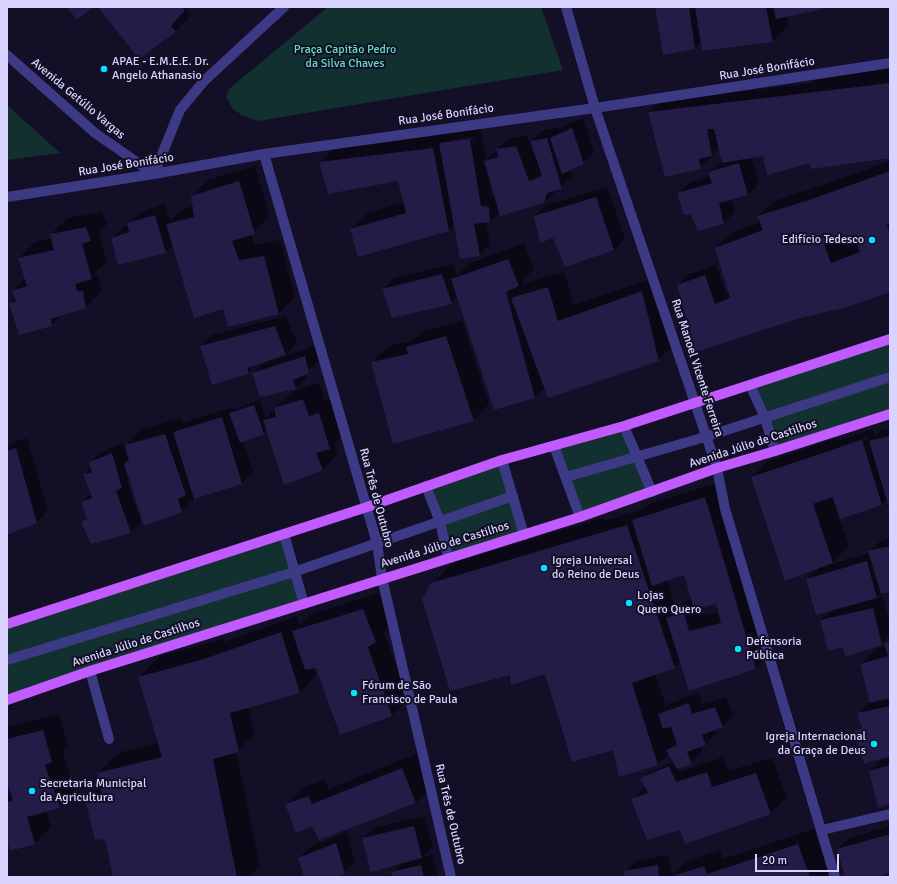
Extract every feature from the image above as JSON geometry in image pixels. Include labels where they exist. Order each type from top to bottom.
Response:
[{"type":"main road","points":[[7,624],[367,507],[502,460],[624,426],[890,339]]},
{"type":"main road","name":"Avenida Júlio de Castilhos","points":[[7,700],[90,671],[448,557],[580,517],[717,468],[890,414]]},
{"type":"street","name":"Rua Manoel Vicente Ferreira","points":[[566,7],[595,108],[717,468],[725,509],[835,877]]},
{"type":"street","points":[[154,174],[180,110],[204,81],[280,8]]},
{"type":"street","name":"Avenida Getúlio Vargas","points":[[7,56],[95,133],[154,174]]},
{"type":"street","name":"Rua José Bonifácio","points":[[7,197],[154,174],[264,154],[595,108],[890,63]]},
{"type":"street","name":"Rua Três de Outubro","points":[[264,154],[377,543],[382,578],[451,877]]},
{"type":"street","points":[[566,477],[706,437],[890,377]]},
{"type":"street","points":[[750,386],[765,418],[775,451]]},
{"type":"street","points":[[624,426],[652,492]]},
{"type":"street","points":[[554,446],[580,517]]},
{"type":"street","points":[[502,460],[524,535]]},
{"type":"street","points":[[426,486],[440,522],[448,557]]},
{"type":"street","points":[[7,660],[294,572],[513,496]]},
{"type":"street","points":[[284,534],[304,604]]},
{"type":"street","points":[[90,671],[109,739]]},
{"type":"street","points":[[822,830],[890,814]]},
{"type":"green space","name":"Praça Capitão Pedro da Silva Chaves","points":[[328,7],[541,7],[563,70],[258,121],[242,115],[233,109],[226,97],[230,88]]},
{"type":"green space","points":[[7,105],[60,153],[7,160]]},
{"type":"green space","points":[[890,339],[890,414],[775,451],[750,385]]},
{"type":"green space","points":[[624,426],[652,492],[580,517],[554,446]]},
{"type":"green space","points":[[502,460],[524,535],[448,557],[426,486]]},
{"type":"green space","points":[[284,534],[304,604],[7,700],[7,624]]},
{"type":"building","points":[[67,7],[94,7],[77,20]]},
{"type":"building","points":[[98,7],[182,7],[185,10],[171,26],[176,32],[139,59]]},
{"type":"building","points":[[655,7],[689,7],[695,49],[663,55]]},
{"type":"building","points":[[695,7],[766,7],[773,42],[702,51]]},
{"type":"building","points":[[773,7],[827,7],[827,8],[776,19]]},
{"type":"building","points":[[890,83],[890,158],[811,169],[810,163],[767,175],[763,156],[722,163],[714,129],[707,129],[712,156],[699,159],[701,169],[665,177],[648,112]]},
{"type":"building","points":[[572,128],[584,164],[562,174],[550,138]]},
{"type":"building","points":[[547,138],[562,189],[547,193],[544,203],[500,216],[484,161],[499,157],[496,149],[516,146],[529,181],[542,176],[530,141]]},
{"type":"building","points":[[470,139],[481,206],[489,207],[490,222],[474,224],[480,256],[460,259],[439,143]]},
{"type":"building","points":[[433,148],[449,231],[358,257],[350,229],[406,213],[398,181],[328,194],[319,162]]},
{"type":"building","points":[[739,163],[748,195],[719,203],[724,224],[698,231],[691,215],[684,215],[677,193],[712,183],[708,172]]},
{"type":"building","points":[[890,171],[890,223],[887,224],[890,236],[890,292],[847,307],[797,319],[696,352],[677,285],[705,275],[715,304],[730,298],[715,248],[763,230],[757,216],[809,200]],"holes":[[[853,236],[860,252],[831,263],[824,244]]]},
{"type":"building","points":[[239,181],[255,234],[232,241],[239,260],[264,256],[279,314],[228,327],[223,309],[194,318],[166,224],[194,217],[191,196]]},
{"type":"building","points":[[596,197],[614,250],[565,267],[553,238],[540,243],[534,216]]},
{"type":"building","points":[[155,215],[166,253],[118,265],[111,238],[129,232],[127,223]]},
{"type":"building","points":[[86,227],[91,241],[82,244],[92,279],[75,284],[77,291],[83,291],[86,308],[51,319],[52,326],[19,335],[9,303],[16,301],[12,291],[27,286],[18,258],[54,250],[50,234]]},
{"type":"building","points":[[508,259],[519,286],[506,292],[535,398],[494,410],[451,279]]},
{"type":"building","points":[[442,274],[452,304],[392,318],[382,289]]},
{"type":"building","points":[[548,287],[558,321],[642,291],[659,361],[548,398],[511,298]]},
{"type":"building","points":[[275,326],[286,355],[248,368],[248,374],[212,385],[200,346]]},
{"type":"building","points":[[446,336],[474,421],[393,444],[371,362],[408,354],[406,347]]},
{"type":"building","points":[[305,356],[309,373],[293,380],[296,389],[260,397],[252,373]]},
{"type":"building","points":[[303,399],[309,416],[319,413],[330,449],[316,453],[323,470],[284,485],[263,420],[276,417],[274,408]]},
{"type":"building","points":[[254,405],[264,434],[240,443],[229,413]]},
{"type":"building","points":[[222,417],[242,484],[194,499],[173,432]]},
{"type":"building","points":[[165,434],[186,495],[178,499],[182,512],[144,526],[124,464],[129,460],[125,445]]},
{"type":"building","points":[[890,436],[890,511],[869,441]]},
{"type":"building","points":[[862,440],[882,505],[840,519],[833,497],[813,504],[833,563],[785,581],[751,477]]},
{"type":"building","points":[[16,448],[37,523],[7,535],[7,451]]},
{"type":"building","points":[[112,453],[122,488],[116,491],[131,533],[91,544],[81,522],[87,519],[81,502],[92,498],[83,474],[92,473],[89,462]]},
{"type":"building","points":[[705,497],[756,669],[689,691],[666,618],[684,612],[689,631],[721,623],[716,604],[694,609],[684,575],[652,586],[632,520]]},
{"type":"building","points":[[627,525],[675,668],[632,683],[658,765],[619,777],[613,750],[572,762],[545,674],[511,685],[510,675],[450,691],[422,599],[431,583]]},
{"type":"building","points":[[890,546],[890,592],[881,594],[868,551]]},
{"type":"building","points":[[867,561],[877,598],[816,615],[806,579]]},
{"type":"building","points":[[873,608],[882,645],[845,657],[843,647],[828,651],[820,620]]},
{"type":"building","name":"Fórum de São Francisco de Paula","points":[[363,609],[376,642],[368,647],[392,716],[340,735],[316,668],[305,670],[292,631]]},
{"type":"building","points":[[281,632],[300,693],[230,713],[239,752],[213,759],[237,877],[113,877],[105,839],[95,840],[85,799],[102,794],[97,773],[162,757],[138,677],[204,659]]},
{"type":"building","points":[[890,641],[890,698],[870,703],[860,664],[888,656],[884,643]]},
{"type":"building","points":[[689,703],[692,714],[715,707],[723,727],[702,735],[706,745],[687,752],[692,764],[677,769],[666,750],[677,745],[671,727],[663,729],[658,714]]},
{"type":"building","name":"Igreja Internacional da Graça de Deus","points":[[890,706],[890,756],[864,764],[854,731],[862,728],[857,713]]},
{"type":"building","name":"Secretaria Municipal da Agricultura","points":[[43,730],[52,762],[45,765],[60,808],[27,817],[35,844],[10,851],[7,841],[7,802],[13,801],[7,782],[7,739]]},
{"type":"building","points":[[890,765],[890,804],[878,808],[869,771]]},
{"type":"building","points":[[669,766],[676,782],[707,772],[712,787],[756,773],[771,814],[685,844],[680,830],[647,840],[631,799],[648,793],[640,778]]},
{"type":"building","points":[[402,768],[416,803],[319,840],[312,826],[296,833],[285,804],[309,796],[312,804]]},
{"type":"building","points":[[414,826],[422,858],[371,872],[362,838]]},
{"type":"building","points":[[890,834],[890,873],[876,877],[845,877],[837,849]]},
{"type":"building","points":[[336,843],[345,874],[337,877],[304,877],[298,858]]},
{"type":"building","points":[[798,844],[810,877],[670,877],[704,866],[707,874]]},
{"type":"building","points":[[421,865],[424,877],[392,877],[391,872]]},
{"type":"building","points":[[658,865],[659,877],[625,877],[624,871]]},
{"type":"place","name":"APAE - E.M.E.E. Dr. Angelo Athanasio","points":[[104,69]]},
{"type":"place","name":"Edifício Tedesco","points":[[872,240]]},
{"type":"place","name":"Igreja Universal do Reino de Deus","points":[[544,568]]},
{"type":"place","name":"Lojas Quero Quero","points":[[629,603]]},
{"type":"place","name":"Defensoria Pública","points":[[738,649]]},
{"type":"place","name":"Fórum de São Francisco de Paula","points":[[354,693]]},
{"type":"place","name":"Igreja Internacional da Graça de Deus","points":[[874,744]]},
{"type":"place","name":"Secretaria Municipal da Agricultura","points":[[32,791]]}]
